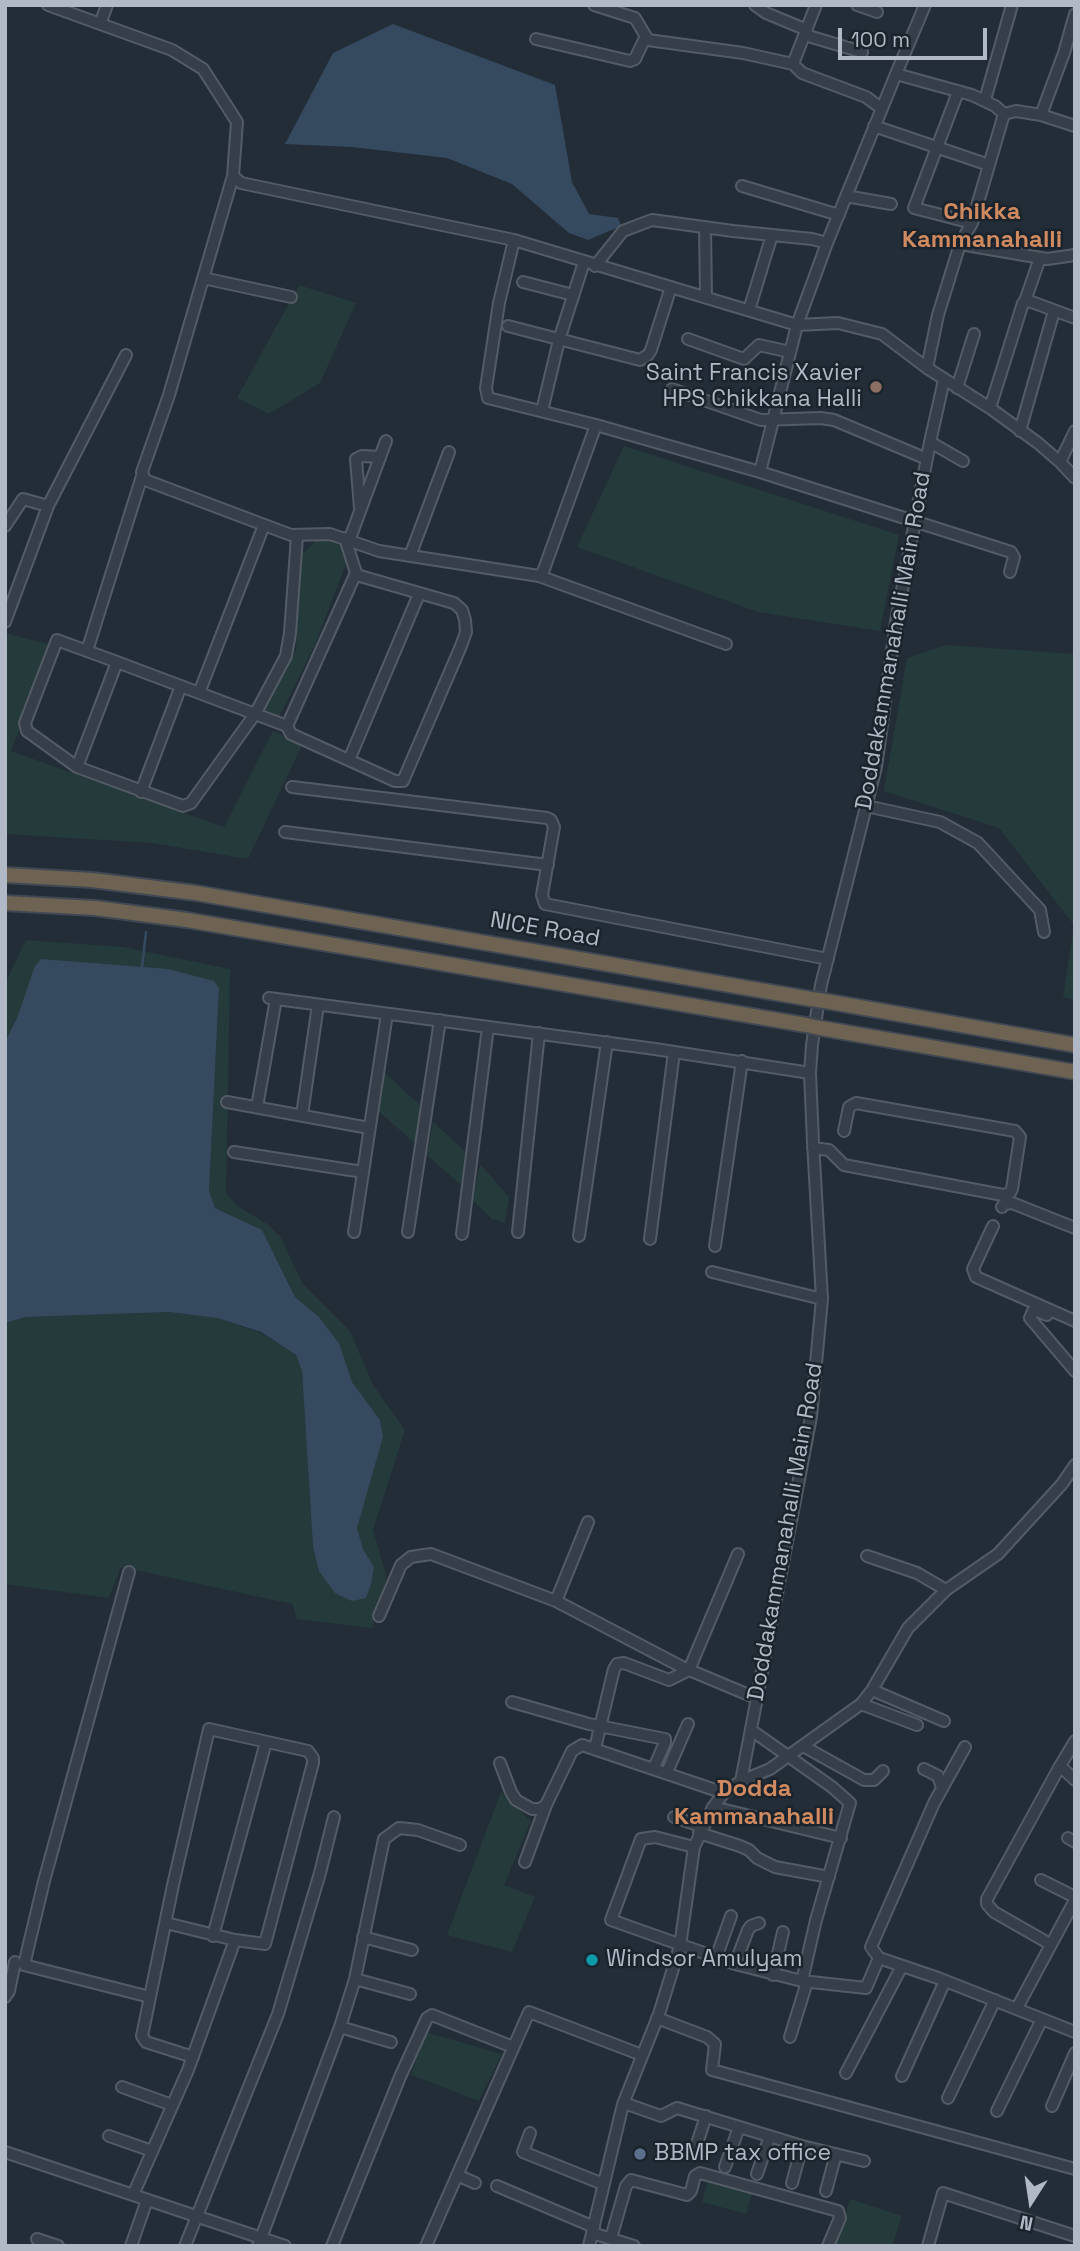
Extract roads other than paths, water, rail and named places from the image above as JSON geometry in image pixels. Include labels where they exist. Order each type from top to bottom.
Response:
[{"type":"highway","name":"NICE Road","points":[[5,875],[92,880],[184,891],[1075,1045]]},
{"type":"highway","points":[[5,903],[72,906],[150,915],[1075,1072]]},
{"type":"street","points":[[48,5],[172,50],[203,69],[237,122],[233,176],[169,395],[142,471],[87,651]]},
{"type":"street","points":[[100,24],[107,5]]},
{"type":"street","points":[[594,5],[635,18],[645,37],[654,41],[743,53],[793,64],[802,73],[866,96],[881,108]]},
{"type":"street","points":[[755,5],[806,32],[862,52]]},
{"type":"street","points":[[793,64],[816,5]]},
{"type":"street","points":[[857,5],[877,12]]},
{"type":"street","points":[[760,472],[797,325],[881,108],[925,5]]},
{"type":"street","points":[[985,100],[1012,5]]},
{"type":"street","points":[[1041,115],[1075,14]]},
{"type":"street","points":[[536,39],[630,61],[635,59],[645,37]]},
{"type":"street","points":[[896,74],[985,100],[1004,114]]},
{"type":"street","points":[[958,92],[914,208],[972,223]]},
{"type":"street","points":[[1004,114],[1016,111],[1041,115],[1075,126]]},
{"type":"street","points":[[927,368],[960,244],[972,223],[1004,114]]},
{"type":"street","points":[[874,126],[989,164]]},
{"type":"street","points":[[233,176],[241,183],[513,240],[797,325],[838,323],[882,334],[944,380],[990,408],[1060,462],[1075,478]]},
{"type":"street","points":[[742,186],[839,215]]},
{"type":"street","points":[[846,196],[891,204]]},
{"type":"street","points":[[541,411],[573,295],[590,264],[623,230],[652,220],[827,243]]},
{"type":"street","points":[[705,227],[706,297]]},
{"type":"street","points":[[749,310],[772,235]]},
{"type":"street","points":[[513,240],[499,303],[486,394],[488,398],[596,425],[760,472],[1011,552],[1014,557],[1010,572]]},
{"type":"street","points":[[960,244],[1055,260],[1075,255]]},
{"type":"street","points":[[990,408],[1021,306],[1040,258]]},
{"type":"street","points":[[203,278],[291,297]]},
{"type":"street","points":[[523,282],[573,295]]},
{"type":"street","points":[[508,326],[635,360],[644,358],[651,350],[671,287]]},
{"type":"street","points":[[1025,301],[1075,318]]},
{"type":"street","points":[[1020,431],[1054,311]]},
{"type":"street","points":[[957,388],[974,334]]},
{"type":"street","points":[[688,339],[744,359],[760,345],[790,352]]},
{"type":"street","points":[[5,622],[48,506],[126,355]]},
{"type":"street","name":"Doddakammanahalli Main Road","points":[[741,1781],[811,1418],[822,1299],[813,1148],[811,1045],[828,959],[876,767],[896,622],[914,520],[944,380]]},
{"type":"street","points":[[672,389],[761,420],[773,422],[828,418],[927,459]]},
{"type":"street","points":[[539,576],[543,572],[596,425]]},
{"type":"street","points":[[1060,462],[1075,431]]},
{"type":"street","points":[[297,536],[286,656],[255,714],[191,803],[183,806],[77,767],[27,731],[25,723],[57,640],[200,693],[255,714],[287,726],[291,734],[399,782],[406,778],[466,632],[465,620],[458,606],[364,579],[356,573],[347,540],[386,441]]},
{"type":"street","points":[[930,442],[963,461]]},
{"type":"street","points":[[410,556],[449,452]]},
{"type":"street","points":[[360,512],[356,459],[362,456],[380,457]]},
{"type":"street","points":[[142,476],[149,482],[297,536],[324,534],[371,550],[539,576],[726,643]]},
{"type":"street","points":[[5,526],[23,499],[48,506]]},
{"type":"street","points":[[200,693],[264,525]]},
{"type":"street","points":[[287,726],[356,573]]},
{"type":"street","points":[[349,760],[419,594]]},
{"type":"street","points":[[77,767],[117,662]]},
{"type":"street","points":[[141,792],[181,686]]},
{"type":"street","points":[[292,787],[547,818],[554,827],[542,895],[545,904],[828,959]]},
{"type":"street","points":[[866,806],[940,822],[978,843],[1040,911],[1044,932]]},
{"type":"street","points":[[285,832],[548,865]]},
{"type":"street","points":[[257,1107],[272,999],[607,1042],[810,1073]]},
{"type":"street","points":[[302,1115],[318,1005]]},
{"type":"street","points":[[354,1232],[387,1014]]},
{"type":"street","points":[[408,1232],[440,1020]]},
{"type":"street","points":[[462,1234],[488,1027]]},
{"type":"street","points":[[518,1232],[539,1033]]},
{"type":"street","points":[[579,1236],[607,1042]]},
{"type":"street","points":[[650,1238],[674,1052]]},
{"type":"street","points":[[715,1246],[742,1061]]},
{"type":"street","points":[[227,1101],[369,1128]]},
{"type":"street","points":[[813,1148],[830,1150],[844,1165],[1003,1195],[1010,1193],[1012,1189],[1020,1137],[1015,1131],[853,1103],[849,1107],[844,1131]]},
{"type":"street","points":[[234,1152],[363,1172]]},
{"type":"street","points":[[1002,1207],[1012,1203],[1075,1228]]},
{"type":"street","points":[[993,1226],[973,1269],[976,1277],[1075,1321]]},
{"type":"street","points":[[712,1272],[822,1299]]},
{"type":"street","points":[[1075,1328],[1037,1311],[1031,1314],[1030,1318],[1075,1370]]},
{"type":"street","points":[[589,2246],[624,2103],[657,2018],[680,1946],[694,1847],[713,1807],[724,1793],[741,1781],[771,1769],[861,1704],[908,1628],[946,1590],[998,1554],[1062,1484],[1075,1465]]},
{"type":"street","points":[[556,1601],[588,1522]]},
{"type":"street","points":[[594,1748],[617,1664],[624,1663],[668,1680],[689,1671],[738,1553]]},
{"type":"street","points":[[379,1616],[401,1565],[411,1557],[431,1554],[556,1601],[689,1671],[757,1698]]},
{"type":"street","points":[[867,1556],[917,1573],[946,1590]]},
{"type":"street","points":[[5,1997],[51,1855],[129,1572]]},
{"type":"street","points":[[872,1690],[944,1721]]},
{"type":"street","points":[[512,1703],[664,1739],[654,1768]]},
{"type":"street","points":[[861,1704],[917,1725]]},
{"type":"street","points":[[667,1772],[688,1724]]},
{"type":"street","points":[[166,1923],[214,1936],[265,1944],[313,1763],[308,1751],[214,1729],[206,1734],[142,2036],[146,2042],[193,2057]]},
{"type":"street","points":[[751,1730],[832,1787],[850,1803],[790,2037]]},
{"type":"street","points":[[1050,1944],[994,1912],[987,1904],[987,1899],[1075,1741]]},
{"type":"street","points":[[214,1936],[266,1742]]},
{"type":"street","points":[[525,1862],[546,1805],[572,1751],[582,1745],[724,1793]]},
{"type":"street","points":[[803,1746],[864,1780],[874,1780],[883,1771]]},
{"type":"street","points":[[965,1747],[904,1868],[871,1947],[879,1958],[1075,2032]]},
{"type":"street","points":[[500,1763],[516,1800],[532,1808],[540,1809],[546,1805]]},
{"type":"street","points":[[1060,1766],[1075,1780]]},
{"type":"street","points":[[924,1769],[941,1779],[942,1788]]},
{"type":"street","points":[[713,1807],[841,1838]]},
{"type":"street","points":[[674,1816],[749,1850],[757,1858],[775,1867],[829,1877]]},
{"type":"street","points":[[185,2246],[289,1982],[334,1817]]},
{"type":"street","points":[[260,2242],[340,2028],[355,1979],[384,1839],[399,1828],[418,1830],[460,1845]]},
{"type":"street","points":[[694,1847],[655,1838],[641,1839],[611,1920],[716,1958],[804,1982],[866,1988],[879,1958]]},
{"type":"street","points":[[1017,2008],[1075,1899],[1041,1880]]},
{"type":"street","points":[[716,1958],[731,1916]]},
{"type":"street","points":[[735,1964],[748,1930],[755,1923],[759,1923]]},
{"type":"street","points":[[773,1975],[783,1932]]},
{"type":"street","points":[[363,1937],[412,1950]]},
{"type":"street","points":[[133,2195],[193,2057],[235,1940]]},
{"type":"street","points":[[15,1962],[150,1997]]},
{"type":"street","points":[[846,2073],[902,1966]]},
{"type":"street","points":[[355,1979],[410,1994]]},
{"type":"street","points":[[902,2076],[945,1981]]},
{"type":"street","points":[[948,2098],[995,2000]]},
{"type":"street","points":[[426,2246],[529,2012],[642,2055]]},
{"type":"street","points":[[332,2246],[400,2077],[427,2018],[432,2015],[513,2047]]},
{"type":"street","points":[[657,2018],[707,2037],[715,2043],[712,2070],[1075,2169]]},
{"type":"street","points":[[997,2111],[1042,2019]]},
{"type":"street","points":[[340,2028],[391,2042]]},
{"type":"street","points":[[1052,2106],[1075,2053]]},
{"type":"street","points":[[122,2087],[172,2105]]},
{"type":"street","points":[[624,2103],[661,2116],[677,2108],[802,2146],[864,2161]]},
{"type":"street","points":[[694,2153],[706,2116]]},
{"type":"street","points":[[725,2167],[739,2127]]},
{"type":"street","points":[[530,2133],[523,2152],[598,2182],[604,2181]]},
{"type":"street","points":[[109,2136],[152,2151]]},
{"type":"street","points":[[757,2175],[770,2136]]},
{"type":"street","points":[[792,2183],[802,2146]]},
{"type":"street","points":[[5,2152],[196,2216],[260,2242],[285,2246]]},
{"type":"street","points":[[826,2191],[836,2154]]},
{"type":"street","points":[[612,2234],[626,2186],[631,2180],[687,2194],[699,2173],[838,2211],[840,2218],[828,2246]]},
{"type":"street","points":[[457,2175],[475,2183]]},
{"type":"street","points":[[497,2186],[612,2234],[634,2246]]},
{"type":"street","points":[[928,2246],[943,2193],[1075,2236]]},
{"type":"street","points":[[131,2246],[147,2200]]},
{"type":"street","points":[[37,2239],[58,2246]]},
{"type":"water","points":[[393,24],[555,85],[572,182],[589,214],[618,218],[621,226],[588,240],[569,233],[512,184],[447,158],[352,147],[285,144],[333,53]]},
{"type":"water","points":[[41,959],[168,969],[214,981],[219,988],[209,1191],[215,1208],[262,1230],[295,1297],[319,1317],[339,1343],[352,1382],[380,1420],[383,1437],[357,1528],[363,1549],[374,1567],[366,1598],[352,1601],[335,1593],[319,1571],[313,1547],[302,1371],[296,1355],[261,1332],[217,1318],[169,1312],[26,1317],[5,1323],[5,1042],[17,1018],[35,966]]},
{"type":"waterway","points":[[142,967],[146,932]]},
{"type":"place","name":"Saint Francis Xavier HPS Chikkana Halli","points":[[876,387]]},
{"type":"place","name":"Windsor Amulyam","points":[[592,1960]]},
{"type":"place","name":"BBMP tax office","points":[[640,2154]]},
{"type":"district","name":"Chikka Kammanahalli","points":[[982,226]]},
{"type":"district","name":"Dodda Kammanahalli","points":[[754,1803]]}]
